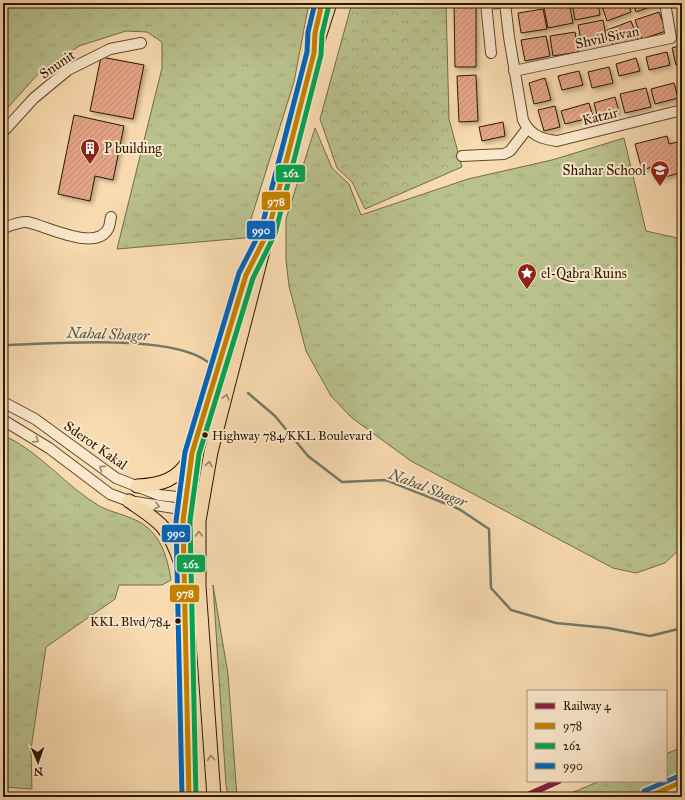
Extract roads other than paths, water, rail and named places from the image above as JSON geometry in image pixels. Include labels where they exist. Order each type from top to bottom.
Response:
[{"type":"highway","points":[[647,797],[682,782]]},
{"type":"main road","points":[[314,53],[322,3]]},
{"type":"main road","points":[[214,797],[199,586],[201,506],[212,452],[268,232],[314,53],[330,3]]},
{"type":"main road","points":[[189,797],[183,569],[185,505],[192,453],[246,276],[268,232]]},
{"type":"main road","points":[[137,486],[157,485],[170,480],[181,472],[192,453]]},
{"type":"main road","points":[[129,501],[157,520],[166,530],[176,549],[183,569]]},
{"type":"street","points":[[491,53],[486,4],[499,3]]},
{"type":"street","points":[[462,156],[504,154],[510,151],[527,129],[522,120],[505,3]]},
{"type":"street","name":"Shvil Sivan","points":[[514,71],[671,38],[665,3]]},
{"type":"street","name":"Snunit","points":[[3,132],[34,98],[68,70],[110,49],[141,43]]},
{"type":"street","name":"Katzir","points":[[527,129],[537,137],[557,141],[682,110]]},
{"type":"street","points":[[3,228],[25,222],[80,238],[91,239],[98,238],[108,229],[111,217]]},
{"type":"street","name":"Sderot Kakal","points":[[3,402],[35,419],[116,478],[185,505]]},
{"type":"street","name":"Sderot Kakal","points":[[3,420],[17,427],[49,448],[110,494],[129,501],[201,506]]},
{"type":"waterway","name":"Nahal Shagor","points":[[3,345],[79,342],[139,344],[167,347],[190,353],[208,362]]},
{"type":"waterway","name":"Nahal Shagor","points":[[248,393],[275,416],[308,456],[342,482],[386,480],[459,509],[489,529],[491,588],[511,610],[556,623],[608,628],[650,636],[682,628]]},
{"type":"rail line","name":"4","points":[[523,797],[557,782]]},
{"type":"place","name":"P building","points":[[90,165]]},
{"type":"place","name":"Shahar School","points":[[660,187]]},
{"type":"place","name":"el-Qabra Ruins","points":[[527,290]]},
{"type":"place","name":"Highway 784/KKL Boulevard","points":[[205,435]]},
{"type":"place","name":"KKL Blvd/784","points":[[178,621]]}]
